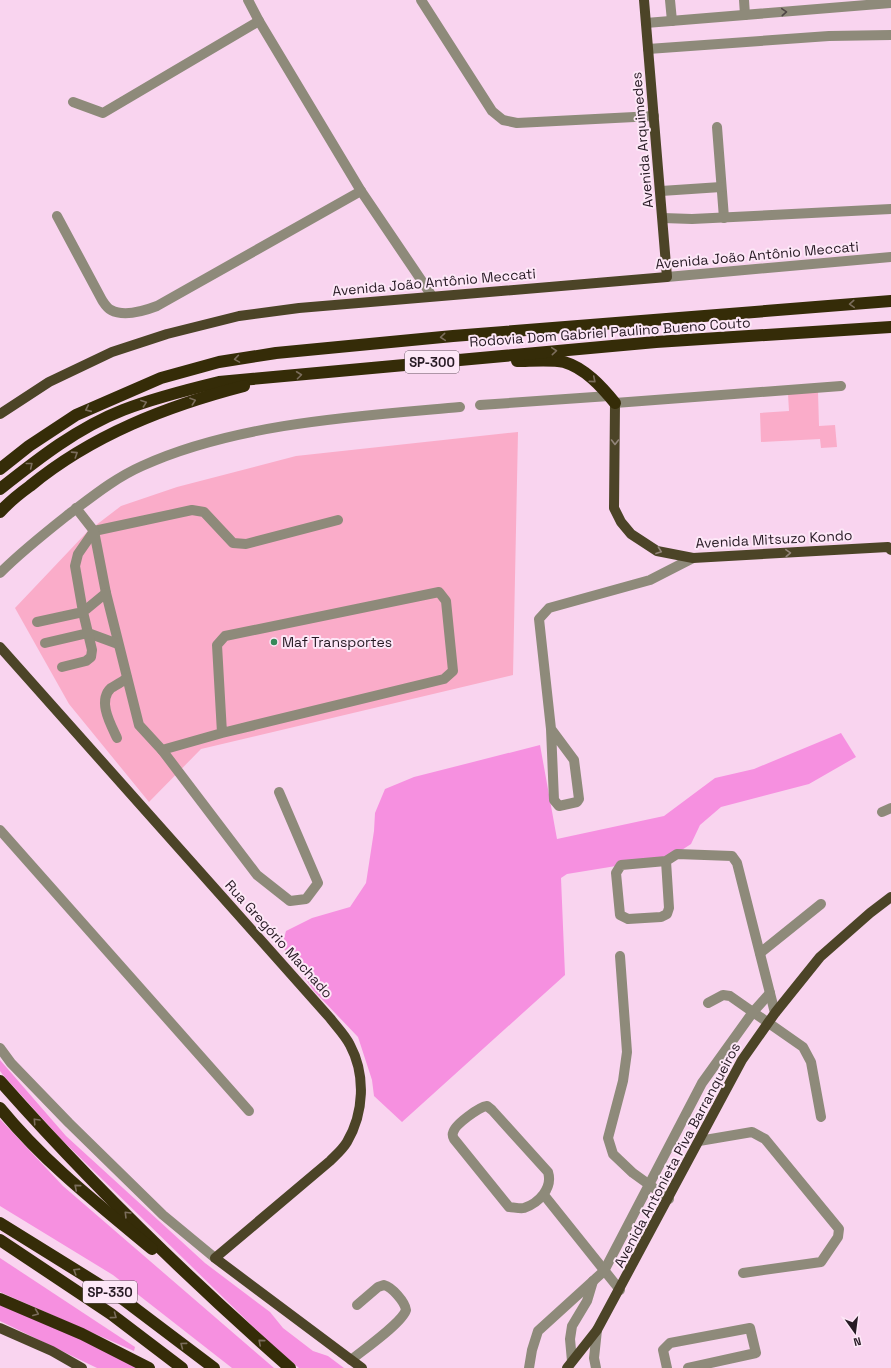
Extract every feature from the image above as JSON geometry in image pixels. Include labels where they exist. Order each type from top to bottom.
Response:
[{"type":"highway","name":"Rodovia Dom Gabriel Paulino Bueno Couto","points":[[0,469],[29,446],[76,415],[160,378],[219,362],[276,353],[439,337],[891,300]]},
{"type":"highway","name":"Rodovia Dom Gabriel Paulino Bueno Couto","points":[[0,489],[39,458],[81,431],[121,411],[165,395],[219,382],[273,378],[336,370],[656,342],[891,327]]},
{"type":"highway","points":[[448,360],[564,362],[585,373],[603,388],[612,399]]},
{"type":"highway","points":[[0,512],[6,505],[45,473],[86,446],[118,429],[221,392],[273,378]]},
{"type":"highway","points":[[0,1081],[79,1166],[214,1301]]},
{"type":"highway","points":[[0,1108],[17,1129],[69,1180],[214,1301],[290,1368]]},
{"type":"highway","name":"SP-330","points":[[0,1223],[124,1300],[214,1368]]},
{"type":"highway","name":"SP-330","points":[[0,1240],[111,1314],[182,1368]]},
{"type":"highway","points":[[0,1299],[82,1334],[149,1368]]},
{"type":"main road","name":"Avenida Arquimedes","points":[[644,0],[668,277]]},
{"type":"main road","name":"Avenida João Antônio Meccati","points":[[0,414],[49,382],[112,352],[167,334],[254,314],[299,308],[432,296],[668,277]]},
{"type":"main road","name":"Avenida Mitsuzo Kondo","points":[[612,399],[614,508],[631,534],[657,551],[693,558],[888,547],[891,550]]},
{"type":"main road","name":"Rua Gregório Machado","points":[[0,648],[330,1018],[350,1044],[358,1063],[361,1083],[360,1104],[356,1123],[346,1143],[330,1161],[216,1258]]},
{"type":"main road","name":"Avenida Antonieta Piva Barranqueiros","points":[[570,1365],[597,1330],[620,1290],[742,1060],[775,1013],[820,957],[870,913],[891,898]]},
{"type":"main road","points":[[216,1258],[362,1368]]},
{"type":"main road","points":[[0,1328],[52,1351],[82,1368]]},
{"type":"street","points":[[248,0],[259,21],[361,191],[432,296]]},
{"type":"street","points":[[421,0],[492,111],[503,120],[517,122],[654,116]]},
{"type":"street","points":[[670,0],[672,21]]},
{"type":"street","points":[[744,0],[745,14]]},
{"type":"street","points":[[646,23],[873,2],[891,3]]},
{"type":"street","points":[[73,102],[103,114],[259,21]]},
{"type":"street","points":[[648,49],[829,36],[891,35]]},
{"type":"street","points":[[717,127],[724,218]]},
{"type":"street","points":[[660,191],[722,187]]},
{"type":"street","points":[[57,216],[102,300],[110,310],[125,313],[146,310],[157,306],[361,191]]},
{"type":"street","points":[[663,218],[724,218],[891,209]]},
{"type":"street","name":"Avenida João Antônio Meccati","points":[[668,277],[891,257]]},
{"type":"street","points":[[480,405],[841,386]]},
{"type":"street","points":[[0,573],[23,549],[108,484],[143,466],[179,452],[213,442],[257,432],[342,417],[460,407]]},
{"type":"street","points":[[76,508],[94,531],[106,593],[139,725],[162,750],[257,875],[290,901],[306,899],[318,883],[278,792]]},
{"type":"street","points":[[62,667],[86,661],[91,657],[92,650],[83,612],[75,566],[78,554],[94,531],[192,510],[204,512],[233,543],[246,544],[338,520]]},
{"type":"street","points":[[551,729],[574,760],[579,799],[577,802],[559,806],[554,800],[551,729],[539,619],[549,608],[650,580],[693,558]]},
{"type":"street","points":[[162,750],[222,733],[444,679],[453,671],[446,601],[439,592],[225,636],[217,645],[222,733]]},
{"type":"street","points":[[37,622],[83,612],[106,593]]},
{"type":"street","points":[[45,643],[88,633],[118,644]]},
{"type":"street","points":[[117,738],[105,709],[105,700],[110,689],[127,678]]},
{"type":"street","points":[[0,830],[249,1111]]},
{"type":"street","points":[[666,861],[669,908],[667,914],[661,917],[634,919],[624,919],[622,917],[619,912],[617,880],[618,867],[624,864],[666,861],[677,854],[732,856],[737,863],[775,1013]]},
{"type":"street","points":[[760,953],[821,904]]},
{"type":"street","points":[[620,956],[627,1052],[623,1081],[608,1138],[613,1154],[633,1173],[669,1198]]},
{"type":"street","points":[[529,1368],[532,1350],[538,1331],[604,1271],[702,1083],[753,1012],[770,993]]},
{"type":"street","points":[[708,1003],[723,995],[730,996],[803,1047],[811,1062],[820,1117]]},
{"type":"street","points":[[0,1048],[11,1063],[163,1215],[216,1258]]},
{"type":"street","points":[[487,1106],[548,1172],[550,1179],[544,1195],[523,1208],[509,1206],[454,1139],[453,1133],[456,1126],[481,1107],[487,1106]]},
{"type":"street","points":[[699,1141],[752,1132],[759,1134],[765,1139],[839,1229],[838,1237],[821,1262],[743,1273]]},
{"type":"street","points":[[544,1195],[620,1290]]},
{"type":"street","points":[[570,1365],[570,1339],[572,1326],[587,1301],[593,1281]]},
{"type":"street","points":[[351,1360],[403,1316],[406,1310],[404,1304],[390,1288],[384,1285],[378,1287],[357,1305]]},
{"type":"street","points":[[667,1368],[663,1350],[670,1343],[750,1328],[756,1353],[688,1368]]},
{"type":"street","points":[[596,1368],[594,1358],[597,1330]]},
{"type":"shaded area","points":[[841,733],[856,757],[809,784],[721,807],[700,825],[691,844],[671,857],[567,874],[561,878],[565,975],[402,1122],[374,1096],[372,1080],[358,1037],[314,991],[282,946],[286,931],[312,918],[350,907],[366,883],[374,831],[375,813],[385,789],[414,777],[540,745],[557,839],[664,816],[715,778],[754,769]]},
{"type":"shaded area","points":[[0,1060],[66,1136],[205,1263],[270,1312],[283,1328],[313,1351],[328,1356],[344,1368],[299,1368],[273,1346],[61,1139],[3,1075],[0,1071]]},
{"type":"shaded area","points":[[0,1119],[63,1186],[274,1368],[232,1368],[113,1275],[0,1206]]},
{"type":"shaded area","points":[[0,1258],[135,1347],[134,1351],[0,1292]]},
{"type":"shaded area","points":[[0,1305],[66,1332],[139,1368],[97,1368],[0,1321]]},
{"type":"building","points":[[818,392],[819,426],[835,425],[837,447],[821,448],[820,439],[761,442],[760,413],[789,411],[788,394]]},
{"type":"building","name":"Maf Transportes","points":[[518,432],[513,675],[201,749],[149,802],[69,704],[15,608],[87,532],[121,506],[177,487],[296,456]]},
{"type":"place","name":"Maf Transportes","points":[[274,642]]}]
